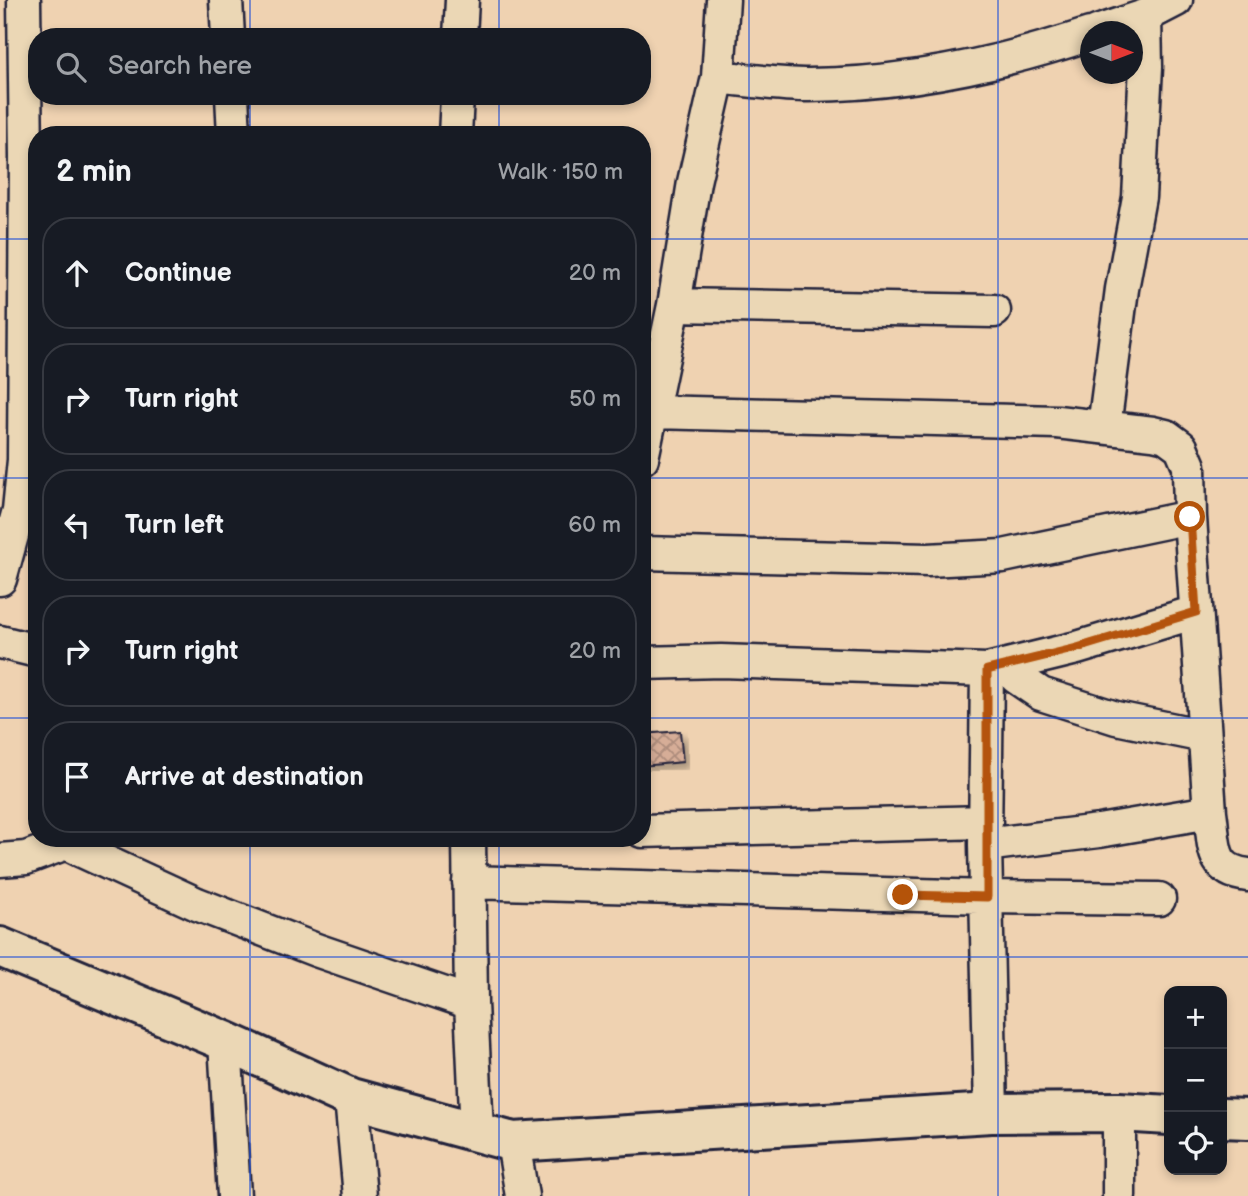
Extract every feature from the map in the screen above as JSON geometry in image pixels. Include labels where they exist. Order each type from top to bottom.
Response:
[{"type":"main road","points":[[0,947],[225,1041],[351,1098],[513,1142],[991,1113],[1119,1112],[1164,1115]]},
{"type":"main road","points":[[1227,1118],[1248,1119]]},
{"type":"street","points":[[0,579],[9,510],[24,460],[21,157],[12,42],[24,0]]},
{"type":"street","points":[[226,0],[228,28]]},
{"type":"street","points":[[460,28],[461,0]]},
{"type":"street","points":[[651,417],[674,305],[694,182],[718,77],[723,0]]},
{"type":"street","points":[[1130,21],[1176,0]]},
{"type":"street","points":[[1104,427],[1122,289],[1139,197],[1146,68],[1145,16]]},
{"type":"street","points":[[718,77],[806,85],[866,82],[951,71],[1037,51],[1080,37]]},
{"type":"street","points":[[232,105],[234,126]]},
{"type":"street","points":[[455,126],[457,105]]},
{"type":"street","points":[[674,305],[994,311]]},
{"type":"street","points":[[652,412],[1057,422],[1166,436],[1181,447],[1189,466],[1204,736],[1217,860],[1232,873],[1248,875]]},
{"type":"street","points":[[651,553],[928,561],[1003,556],[1190,517]]},
{"type":"street","points":[[651,663],[721,661],[998,667],[1077,648],[1196,612]]},
{"type":"street","points":[[0,642],[28,649]]},
{"type":"street","points":[[998,667],[1041,694],[1116,718],[1204,736]]},
{"type":"street","points":[[991,1113],[986,834],[998,667]]},
{"type":"street","points":[[651,831],[986,834],[1100,831],[1210,812]]},
{"type":"street","points":[[0,860],[26,858],[51,847]]},
{"type":"street","points":[[77,847],[197,904],[316,950],[471,1003]]},
{"type":"street","points":[[469,847],[471,1003],[477,1132]]},
{"type":"street","points":[[469,881],[987,897],[1159,899]]},
{"type":"street","points":[[225,1041],[234,1196]]},
{"type":"street","points":[[351,1098],[359,1196]]},
{"type":"street","points":[[1119,1112],[1119,1196]]},
{"type":"street","points":[[513,1142],[522,1196]]},
{"type":"building","points":[[680,731],[683,762],[651,765],[651,733]]},
{"type":"route","points":[[903,895],[987,897],[987,670],[1077,648],[1196,612],[1190,517]]}]
